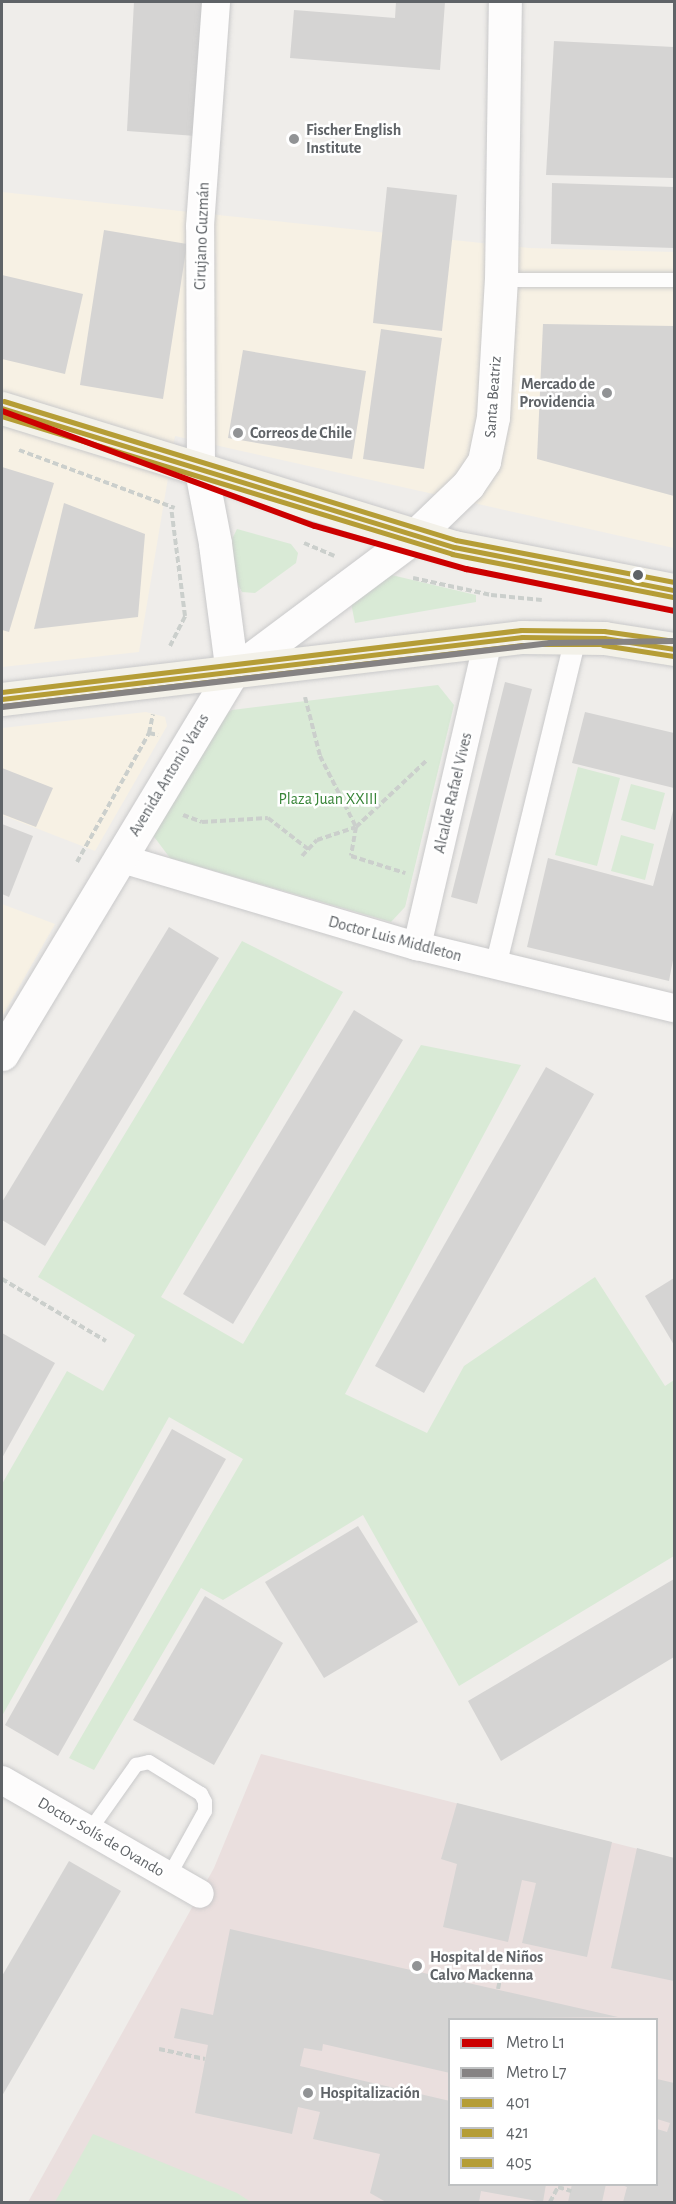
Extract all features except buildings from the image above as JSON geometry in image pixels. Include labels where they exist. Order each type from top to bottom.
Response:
[{"type":"main road","points":[[2,408],[415,536],[493,556],[675,590]]},
{"type":"main road","points":[[2,699],[231,673],[295,661],[488,640],[575,637],[675,649]]},
{"type":"street","name":"Cirujano Guzmán","points":[[201,470],[200,226],[216,2]]},
{"type":"street","name":"Santa Beatriz","points":[[231,673],[415,536],[468,486],[484,461],[493,417],[501,280],[506,2]]},
{"type":"street","points":[[201,470],[215,543],[231,673]]},
{"type":"street","points":[[495,966],[575,637]]},
{"type":"street","name":"Alcalde Rafael Vives","points":[[417,946],[488,640]]},
{"type":"street","name":"Avenida Antonio Varas","points":[[2,1054],[231,673]]},
{"type":"street","name":"Doctor Luis Middleton","points":[[119,858],[417,946],[675,1008]]},
{"type":"street","name":"Doctor Solís de Ovando","points":[[2,1780],[200,1894]]},
{"type":"lane","points":[[501,280],[675,280]]},
{"type":"lane","points":[[90,1830],[136,1765],[149,1762],[201,1794],[205,1802],[205,1810],[169,1876]]},
{"type":"path","points":[[12,448],[171,507],[185,616],[170,646],[149,733]]},
{"type":"path","points":[[304,543],[373,568],[491,595],[549,601]]},
{"type":"path","points":[[295,661],[320,756],[356,827],[351,856],[433,881]]},
{"type":"path","points":[[302,856],[317,840],[356,827],[427,760]]},
{"type":"path","points":[[151,805],[202,822],[268,818],[309,849]]},
{"type":"path","points":[[2,1279],[106,1341]]},
{"type":"path","points":[[498,1989],[502,1970]]},
{"type":"path","points":[[159,2049],[205,2059]]},
{"type":"path","points":[[550,2202],[558,2187],[571,2191]]},
{"type":"shaded area","points":[[2,192],[529,248],[674,252],[674,548],[175,436],[139,652],[2,667]]},
{"type":"shaded area","points":[[146,712],[165,717],[167,726],[95,851],[2,815],[2,728]]},
{"type":"shaded area","points":[[2,904],[55,924],[2,1017]]},
{"type":"shaded area","name":"Hospital de Niños Calvo Mackenna","points":[[261,1754],[674,1858],[674,2202],[28,2202],[214,1868]]},
{"type":"green space","points":[[237,529],[291,544],[298,553],[296,563],[255,593],[242,592],[236,581],[232,539]]},
{"type":"green space","points":[[383,573],[476,595],[476,602],[355,623],[351,603]]},
{"type":"green space","name":"Plaza Juan XXIII","points":[[438,685],[454,705],[405,907],[391,922],[170,858],[152,834],[218,719],[232,710]]},
{"type":"green space","points":[[578,767],[620,778],[597,866],[555,855]]},
{"type":"green space","points":[[631,784],[665,793],[655,830],[621,820]]},
{"type":"green space","points":[[621,835],[654,844],[645,880],[611,871]]},
{"type":"green space","points":[[242,941],[343,992],[161,1297],[243,1344],[421,1045],[521,1065],[345,1394],[427,1433],[464,1366],[595,1277],[665,1386],[674,1380],[674,1556],[459,1686],[363,1515],[223,1600],[201,1588],[94,1770],[69,1758],[243,1459],[169,1417],[2,1716],[2,1484],[67,1371],[103,1391],[135,1335],[38,1277]]},
{"type":"green space","points":[[93,2134],[237,2193],[251,2202],[55,2202]]},
{"type":"metro line","name":"L1","points":[[2,411],[315,526],[466,569],[674,611]]},
{"type":"metro line","name":"L7","points":[[2,707],[550,643],[674,641]]},
{"type":"transit line","name":"405","points":[[4,401],[456,540],[674,582]]},
{"type":"transit line","name":"401","points":[[2,408],[454,547],[674,590]]},
{"type":"transit line","name":"421","points":[[2,416],[452,554],[673,597]]},
{"type":"transit line","name":"405","points":[[2,692],[521,630],[604,631],[674,641]]},
{"type":"transit line","name":"401","points":[[2,699],[522,637],[604,638],[674,649]]},
{"type":"transit line","name":"421","points":[[3,706],[522,645],[603,645],[673,656]]},
{"type":"place","name":"Fischer English Institute","points":[[294,139]]},
{"type":"place","name":"Mercado de Providencia","points":[[607,393]]},
{"type":"place","name":"Correos de Chile","points":[[238,433]]},
{"type":"place","name":"Hospital de Niños Calvo Mackenna","points":[[417,1966]]},
{"type":"place","name":"Hospitalización","points":[[308,2093]]}]
